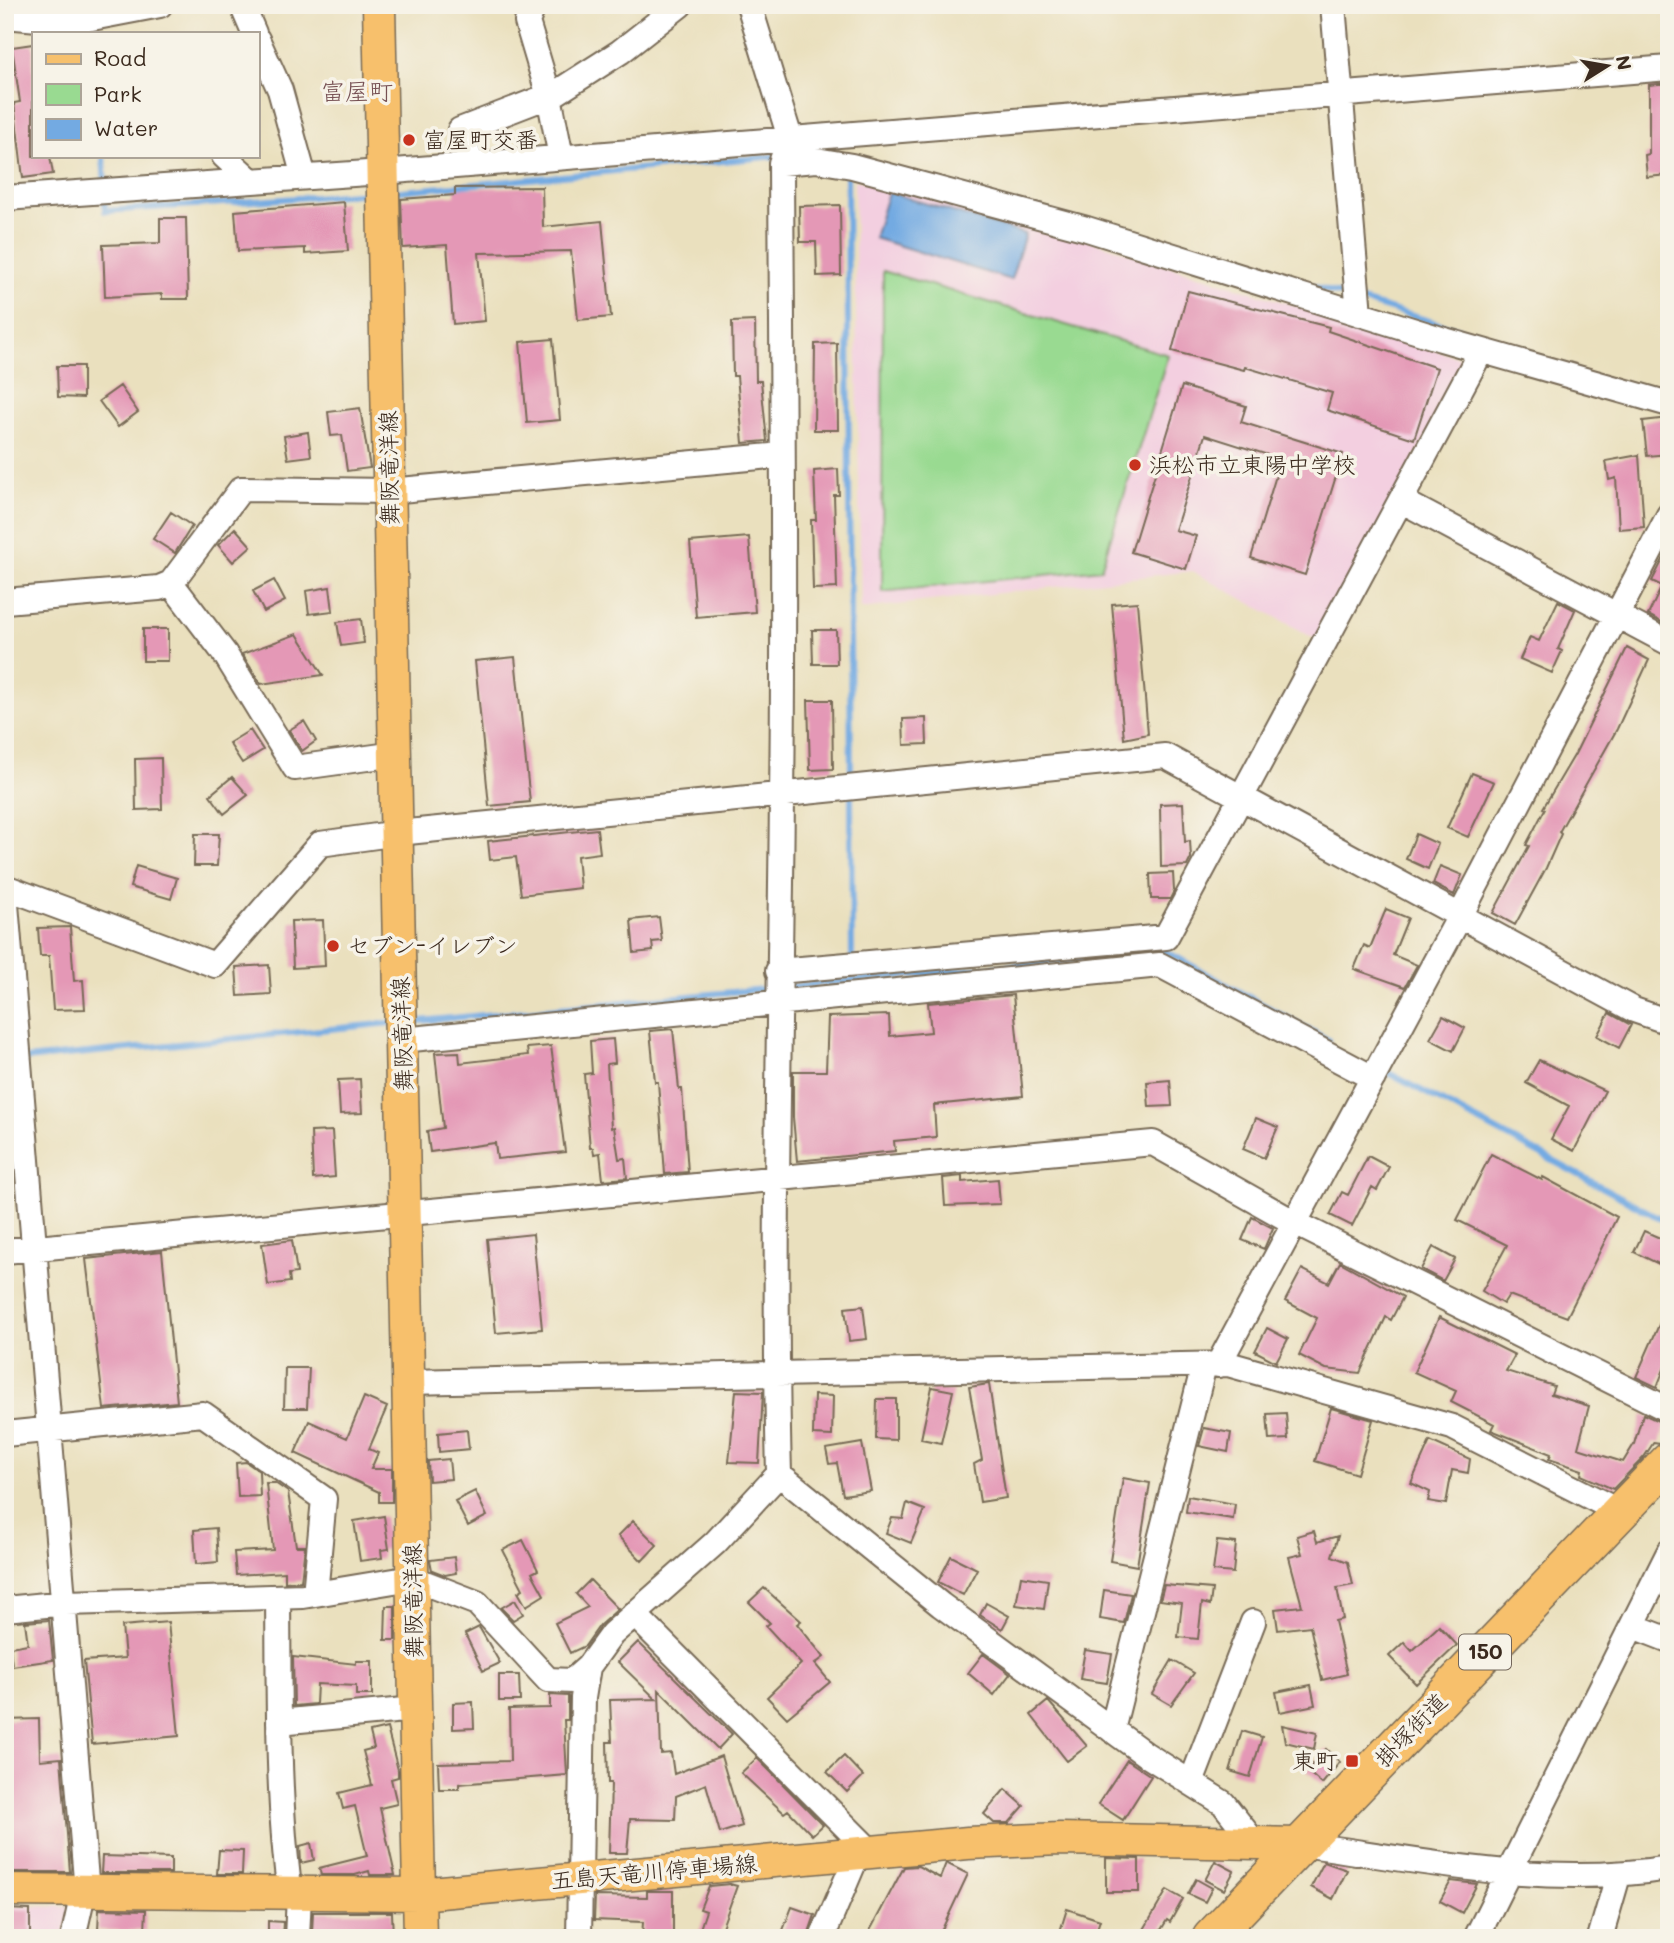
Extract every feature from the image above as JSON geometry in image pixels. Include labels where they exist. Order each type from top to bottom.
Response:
[{"type":"highway","name":"掛塚街道","points":[[1211,1938],[1669,1461]]},
{"type":"main road","name":"舞阪竜洋線","points":[[379,5],[420,1938]]},
{"type":"main road","name":"五島天竜川停車場線","points":[[5,1890],[294,1895],[419,1894],[864,1853],[1060,1839],[1302,1844]]},
{"type":"street","points":[[5,16],[115,24],[160,5]]},
{"type":"street","points":[[242,5],[254,32]]},
{"type":"street","points":[[534,5],[527,22],[549,96],[561,157]]},
{"type":"street","points":[[472,164],[460,130],[549,96],[620,52],[680,5]]},
{"type":"street","points":[[5,1609],[66,1603],[278,1597],[315,1594],[412,1578],[477,1604],[548,1680],[572,1681],[588,1667],[612,1634],[715,1543],[779,1474],[776,1374],[778,971],[782,796],[780,163],[790,138],[749,5]]},
{"type":"street","points":[[1332,5],[1359,314]]},
{"type":"street","points":[[259,43],[280,90],[304,177]]},
{"type":"street","points":[[5,198],[382,172],[1669,68]]},
{"type":"street","points":[[226,158],[250,180]]},
{"type":"street","points":[[780,163],[816,160],[852,166],[1087,229],[1481,351],[1669,404]]},
{"type":"street","points":[[778,971],[1166,937],[1481,351]]},
{"type":"street","points":[[5,601],[159,588],[171,583],[241,489],[389,491],[782,455]]},
{"type":"street","points":[[1402,501],[1669,643]]},
{"type":"street","points":[[1112,1730],[1211,1365],[1295,1223],[1460,916],[1669,515]]},
{"type":"street","points":[[171,583],[225,654],[295,768],[396,754]]},
{"type":"street","points":[[5,887],[215,965],[320,844],[398,833],[1164,756],[1634,1010],[1669,1022]]},
{"type":"street","points":[[5,892],[66,1603],[86,1880],[73,1938]]},
{"type":"street","points":[[402,1042],[1160,965],[1376,1072]]},
{"type":"street","points":[[5,1251],[1153,1143],[1295,1223],[1669,1410]]},
{"type":"street","points":[[409,1382],[1228,1364],[1452,1427],[1620,1512]]},
{"type":"street","points":[[5,1434],[203,1413],[324,1499],[315,1594]]},
{"type":"street","points":[[779,1474],[941,1605],[1112,1730],[1223,1803],[1254,1841]]},
{"type":"street","points":[[1476,1938],[1669,1552]]},
{"type":"street","points":[[278,1597],[283,1842],[294,1895],[297,1938]]},
{"type":"street","points":[[634,1614],[864,1853],[831,1935]]},
{"type":"street","points":[[1191,1783],[1253,1622]]},
{"type":"street","points":[[1633,1626],[1669,1640]]},
{"type":"street","points":[[579,1938],[583,1698],[588,1667]]},
{"type":"street","points":[[279,1722],[415,1709]]},
{"type":"street","points":[[1302,1844],[1508,1873],[1618,1876],[1669,1868]]},
{"type":"street","points":[[1600,1938],[1618,1876]]},
{"type":"shaded area","name":"浜松市立東陽中学校","points":[[854,180],[939,197],[1069,234],[1466,360],[1319,641],[1192,571],[861,609]]},
{"type":"shaded area","points":[[5,1906],[70,1907],[63,1938],[5,1938]]},
{"type":"green space","points":[[883,271],[1168,355],[1101,569],[882,592]]},
{"type":"water","points":[[888,192],[1025,234],[1011,280],[874,238]]},
{"type":"building","points":[[32,44],[32,158],[50,158],[53,174],[23,178],[14,103],[20,102],[12,47]]},
{"type":"building","points":[[1669,84],[1669,115],[1663,115],[1669,175],[1647,177],[1645,155],[1649,154],[1649,85]]},
{"type":"building","points":[[542,187],[543,227],[602,221],[611,317],[578,320],[571,251],[479,253],[485,321],[453,324],[447,245],[403,248],[401,199],[455,195],[455,188]]},
{"type":"building","points":[[344,202],[348,251],[305,254],[305,248],[238,251],[235,211]]},
{"type":"building","points":[[840,205],[841,275],[817,276],[816,242],[800,242],[799,206]]},
{"type":"building","points":[[160,218],[186,218],[188,299],[162,299],[162,294],[105,297],[103,245],[160,243]]},
{"type":"building","points":[[1188,291],[1329,327],[1328,331],[1437,368],[1414,439],[1327,410],[1332,393],[1245,367],[1244,370],[1172,351]]},
{"type":"building","points":[[755,321],[756,381],[761,381],[767,441],[743,443],[737,376],[733,376],[732,322]]},
{"type":"building","points":[[553,339],[560,420],[527,423],[520,342]]},
{"type":"building","points":[[837,343],[838,430],[814,430],[815,344]]},
{"type":"building","points":[[57,366],[83,366],[83,398],[58,397]]},
{"type":"building","points":[[120,386],[138,412],[118,427],[99,401]]},
{"type":"building","points":[[1182,386],[1246,406],[1241,422],[1343,454],[1305,575],[1251,558],[1281,459],[1205,435],[1175,530],[1196,536],[1186,569],[1131,552]]},
{"type":"building","points":[[360,408],[370,468],[347,471],[342,435],[331,436],[328,412]]},
{"type":"building","points":[[1669,418],[1669,454],[1647,456],[1643,421]]},
{"type":"building","points":[[308,432],[311,456],[288,459],[284,436]]},
{"type":"building","points":[[1639,455],[1644,527],[1619,529],[1616,478],[1609,480],[1606,461]]},
{"type":"building","points":[[838,469],[839,495],[834,495],[837,588],[813,589],[811,520],[816,520],[814,471]]},
{"type":"building","points":[[171,512],[192,526],[175,553],[153,539]]},
{"type":"building","points":[[235,528],[251,546],[233,562],[218,545]]},
{"type":"building","points":[[749,537],[755,612],[696,617],[690,542]]},
{"type":"building","points":[[1669,548],[1669,626],[1648,615],[1662,586],[1652,581]]},
{"type":"building","points":[[274,580],[285,601],[264,612],[253,591]]},
{"type":"building","points":[[330,587],[333,611],[309,614],[306,591]]},
{"type":"building","points":[[1558,601],[1575,610],[1558,649],[1562,651],[1552,673],[1520,659],[1530,637],[1539,641]]},
{"type":"building","points":[[1137,602],[1148,734],[1124,739],[1112,604]]},
{"type":"building","points":[[361,619],[364,643],[341,646],[337,622]]},
{"type":"building","points":[[143,629],[168,629],[168,661],[143,661]]},
{"type":"building","points":[[812,630],[836,630],[837,664],[813,664]]},
{"type":"building","points":[[297,634],[323,675],[261,684],[242,654]]},
{"type":"building","points":[[1627,648],[1649,660],[1617,729],[1559,832],[1561,834],[1546,868],[1515,925],[1493,913],[1529,846],[1526,845],[1545,809],[1543,808],[1575,754]]},
{"type":"building","points":[[515,657],[530,802],[489,806],[475,661]]},
{"type":"building","points":[[808,700],[832,700],[833,769],[810,770]]},
{"type":"building","points":[[926,718],[927,744],[904,745],[903,719]]},
{"type":"building","points":[[304,721],[316,741],[302,751],[289,730]]},
{"type":"building","points":[[250,730],[263,750],[242,763],[229,743]]},
{"type":"building","points":[[161,758],[162,809],[136,810],[135,759]]},
{"type":"building","points":[[1472,773],[1494,782],[1468,837],[1447,828]]},
{"type":"building","points":[[232,777],[248,795],[224,814],[210,795]]},
{"type":"building","points":[[1183,803],[1185,842],[1190,841],[1191,858],[1187,866],[1161,867],[1160,804]]},
{"type":"building","points":[[597,829],[600,853],[577,856],[580,888],[521,895],[516,857],[490,860],[488,841]]},
{"type":"building","points":[[195,834],[219,834],[217,866],[194,866]]},
{"type":"building","points":[[1416,834],[1438,844],[1428,869],[1406,859]]},
{"type":"building","points":[[136,866],[177,878],[171,899],[130,887]]},
{"type":"building","points":[[1440,866],[1462,875],[1454,895],[1433,884]]},
{"type":"building","points":[[1173,873],[1174,891],[1170,899],[1151,899],[1150,874]]},
{"type":"building","points":[[1386,909],[1408,918],[1393,955],[1417,965],[1405,987],[1354,969],[1364,945],[1370,948]]},
{"type":"building","points":[[659,917],[662,941],[652,942],[653,951],[634,953],[631,920]]},
{"type":"building","points":[[323,920],[325,966],[293,968],[291,921]]},
{"type":"building","points":[[70,927],[74,981],[83,980],[85,1009],[53,1010],[49,956],[40,956],[38,928]]},
{"type":"building","points":[[269,965],[271,994],[238,996],[236,967]]},
{"type":"building","points":[[1013,995],[1023,1096],[934,1105],[936,1137],[894,1141],[895,1151],[797,1161],[793,1071],[826,1071],[828,1017],[889,1015],[890,1036],[931,1032],[928,1003]]},
{"type":"building","points":[[1609,1013],[1631,1025],[1619,1048],[1597,1036]]},
{"type":"building","points":[[1443,1016],[1465,1028],[1453,1051],[1430,1039]]},
{"type":"building","points":[[673,1029],[679,1089],[682,1089],[688,1172],[665,1174],[658,1082],[655,1082],[650,1031]]},
{"type":"building","points":[[613,1039],[615,1063],[607,1064],[611,1128],[614,1127],[619,1159],[625,1158],[627,1178],[603,1180],[600,1153],[594,1154],[593,1148],[590,1148],[584,1074],[592,1073],[590,1041]]},
{"type":"building","points":[[551,1046],[565,1152],[497,1159],[495,1143],[430,1152],[427,1131],[443,1128],[435,1053],[459,1052],[460,1063],[528,1055],[527,1048]]},
{"type":"building","points":[[1539,1060],[1605,1091],[1574,1151],[1551,1139],[1569,1106],[1526,1083]]},
{"type":"building","points":[[360,1079],[362,1113],[340,1114],[338,1080]]},
{"type":"building","points":[[1170,1080],[1172,1106],[1149,1107],[1147,1082]]},
{"type":"building","points":[[1256,1118],[1278,1127],[1264,1158],[1243,1149]]},
{"type":"building","points":[[332,1131],[335,1177],[313,1179],[311,1132]]},
{"type":"building","points":[[1491,1154],[1542,1180],[1543,1177],[1617,1217],[1567,1317],[1509,1295],[1503,1304],[1482,1291],[1507,1245],[1457,1220]]},
{"type":"building","points":[[1368,1156],[1389,1167],[1377,1190],[1372,1187],[1352,1226],[1330,1215],[1342,1192],[1348,1195]]},
{"type":"building","points":[[962,1176],[962,1182],[998,1179],[1000,1204],[945,1206],[943,1178]]},
{"type":"building","points":[[1252,1217],[1273,1228],[1264,1249],[1242,1240]]},
{"type":"building","points":[[1644,1231],[1669,1242],[1669,1269],[1634,1252]]},
{"type":"building","points":[[533,1234],[542,1329],[496,1333],[487,1239]]},
{"type":"building","points":[[292,1240],[297,1273],[289,1274],[290,1282],[268,1285],[262,1244]]},
{"type":"building","points":[[1433,1247],[1455,1259],[1443,1281],[1421,1269]]},
{"type":"building","points":[[162,1251],[177,1402],[104,1409],[86,1259]]},
{"type":"building","points":[[1340,1262],[1403,1297],[1391,1320],[1386,1317],[1360,1373],[1326,1369],[1299,1355],[1317,1318],[1285,1301],[1302,1269],[1329,1283]]},
{"type":"building","points":[[1669,1302],[1669,1356],[1657,1387],[1636,1377]]},
{"type":"building","points":[[863,1306],[867,1339],[849,1341],[845,1308]]},
{"type":"building","points":[[1439,1317],[1515,1355],[1506,1371],[1554,1386],[1551,1394],[1589,1406],[1578,1448],[1623,1462],[1634,1444],[1643,1414],[1665,1424],[1660,1443],[1654,1442],[1644,1457],[1613,1489],[1581,1475],[1582,1470],[1549,1459],[1551,1454],[1491,1430],[1494,1424],[1451,1402],[1456,1391],[1414,1372]]},
{"type":"building","points":[[1267,1328],[1288,1339],[1276,1362],[1255,1351]]},
{"type":"building","points":[[285,1368],[309,1368],[307,1408],[284,1408]]},
{"type":"building","points":[[989,1384],[1006,1498],[980,1502],[974,1464],[982,1460],[969,1387]]},
{"type":"building","points":[[932,1387],[953,1391],[941,1443],[921,1439]]},
{"type":"building","points":[[736,1391],[763,1392],[759,1463],[729,1462]]},
{"type":"building","points":[[814,1395],[833,1396],[832,1436],[813,1435]]},
{"type":"building","points":[[364,1397],[387,1407],[369,1449],[378,1453],[371,1469],[392,1469],[392,1502],[379,1502],[379,1492],[295,1453],[309,1421],[347,1438]]},
{"type":"building","points":[[877,1399],[896,1399],[896,1440],[876,1439]]},
{"type":"building","points":[[1331,1408],[1373,1420],[1357,1474],[1315,1461]]},
{"type":"building","points":[[1286,1413],[1288,1439],[1269,1440],[1267,1414]]},
{"type":"building","points":[[1204,1428],[1231,1433],[1228,1452],[1199,1446]]},
{"type":"building","points":[[467,1430],[469,1449],[439,1452],[438,1433]]},
{"type":"building","points":[[1430,1441],[1470,1459],[1468,1473],[1452,1470],[1446,1504],[1428,1501],[1430,1492],[1411,1483]]},
{"type":"building","points":[[862,1443],[871,1491],[843,1495],[837,1463],[829,1464],[826,1449]]},
{"type":"building","points":[[449,1459],[451,1479],[429,1481],[428,1461]]},
{"type":"building","points":[[246,1462],[259,1471],[260,1496],[238,1497],[236,1463]]},
{"type":"building","points":[[1123,1478],[1150,1483],[1137,1566],[1110,1561]]},
{"type":"building","points":[[266,1483],[275,1483],[288,1492],[296,1546],[305,1546],[301,1581],[285,1582],[285,1572],[236,1575],[234,1552],[273,1550]]},
{"type":"building","points":[[475,1491],[487,1516],[468,1526],[455,1501]]},
{"type":"building","points":[[1188,1496],[1235,1504],[1233,1519],[1186,1512]]},
{"type":"building","points":[[907,1503],[925,1510],[911,1543],[886,1533],[892,1518],[903,1519]]},
{"type":"building","points":[[384,1516],[389,1549],[381,1550],[382,1558],[360,1561],[354,1521]]},
{"type":"building","points":[[633,1521],[657,1545],[642,1561],[618,1536]]},
{"type":"building","points":[[216,1528],[218,1562],[196,1564],[194,1530]]},
{"type":"building","points":[[1314,1531],[1317,1542],[1338,1536],[1332,1556],[1348,1562],[1353,1585],[1337,1588],[1343,1619],[1335,1621],[1347,1674],[1322,1680],[1310,1626],[1278,1630],[1275,1609],[1302,1606],[1289,1557],[1302,1554],[1297,1536]]},
{"type":"building","points":[[523,1540],[538,1570],[532,1573],[544,1595],[526,1606],[518,1592],[523,1589],[503,1550]]},
{"type":"building","points":[[1217,1541],[1236,1543],[1233,1573],[1213,1571]]},
{"type":"building","points":[[951,1556],[977,1569],[963,1595],[938,1582]]},
{"type":"building","points":[[454,1557],[456,1573],[445,1575],[432,1570],[430,1560]]},
{"type":"building","points":[[1021,1576],[1048,1580],[1044,1609],[1016,1605]]},
{"type":"building","points":[[590,1580],[618,1609],[600,1625],[585,1646],[570,1653],[555,1623],[588,1607],[576,1594]]},
{"type":"building","points":[[1164,1585],[1212,1589],[1210,1605],[1202,1603],[1198,1639],[1178,1637],[1182,1603],[1160,1600]]},
{"type":"building","points":[[764,1588],[801,1621],[797,1624],[824,1657],[815,1664],[830,1682],[787,1718],[767,1697],[801,1664],[766,1626],[770,1623],[749,1602]]},
{"type":"building","points":[[1104,1590],[1131,1594],[1124,1623],[1100,1619]]},
{"type":"building","points":[[515,1600],[523,1614],[513,1620],[501,1608]]},
{"type":"building","points":[[986,1603],[1009,1616],[1002,1629],[980,1615]]},
{"type":"building","points":[[386,1606],[395,1606],[395,1640],[385,1640]]},
{"type":"building","points":[[49,1620],[53,1660],[12,1666],[10,1647],[28,1644],[25,1622]]},
{"type":"building","points":[[168,1622],[179,1736],[92,1744],[84,1661],[125,1658],[122,1626]]},
{"type":"building","points":[[1439,1626],[1457,1645],[1416,1684],[1389,1656],[1404,1642],[1412,1651]]},
{"type":"building","points":[[479,1627],[500,1663],[483,1671],[465,1634]]},
{"type":"building","points":[[638,1642],[732,1734],[718,1749],[659,1690],[661,1754],[671,1753],[674,1774],[721,1756],[742,1826],[720,1833],[706,1784],[676,1796],[675,1820],[630,1819],[627,1853],[609,1853],[611,1783],[608,1783],[607,1742],[612,1742],[610,1700],[656,1699],[618,1662]]},
{"type":"building","points":[[1085,1650],[1112,1654],[1107,1683],[1080,1679]]},
{"type":"building","points":[[983,1654],[1010,1674],[994,1695],[968,1673]]},
{"type":"building","points":[[293,1657],[356,1664],[356,1661],[372,1661],[372,1695],[356,1695],[356,1686],[317,1684],[316,1704],[294,1706]]},
{"type":"building","points":[[1172,1660],[1194,1673],[1171,1705],[1152,1694]]},
{"type":"building","points":[[499,1675],[519,1675],[520,1701],[499,1701]]},
{"type":"building","points":[[1311,1685],[1315,1705],[1280,1712],[1276,1692]]},
{"type":"building","points":[[550,1695],[568,1696],[568,1720],[564,1720],[567,1775],[459,1784],[459,1789],[439,1789],[438,1763],[510,1761],[509,1709],[550,1708]]},
{"type":"building","points":[[1048,1701],[1087,1746],[1067,1761],[1031,1715]]},
{"type":"building","points":[[473,1702],[474,1728],[453,1729],[453,1703]]},
{"type":"building","points":[[39,1719],[40,1760],[61,1758],[70,1872],[9,1872],[5,1720]]},
{"type":"building","points":[[1282,1725],[1317,1733],[1314,1749],[1285,1742]]},
{"type":"building","points":[[387,1728],[398,1770],[398,1777],[391,1779],[397,1804],[380,1808],[395,1875],[370,1875],[369,1871],[355,1875],[321,1875],[319,1868],[367,1856],[355,1806],[343,1809],[339,1793],[372,1785],[363,1751],[374,1748],[370,1732]]},
{"type":"building","points":[[1242,1731],[1262,1737],[1250,1777],[1230,1771]]},
{"type":"building","points":[[1326,1749],[1340,1762],[1322,1784],[1307,1771]]},
{"type":"building","points":[[844,1756],[863,1776],[847,1792],[827,1772]]},
{"type":"building","points":[[757,1758],[823,1825],[812,1835],[788,1810],[784,1813],[741,1773]]},
{"type":"building","points":[[1127,1760],[1151,1776],[1123,1820],[1098,1804]]},
{"type":"building","points":[[1005,1789],[1024,1806],[1009,1823],[994,1823],[984,1814]]},
{"type":"building","points":[[311,1843],[314,1860],[301,1863],[300,1846]]},
{"type":"building","points":[[219,1850],[243,1851],[242,1874],[217,1874]]},
{"type":"building","points":[[102,1856],[171,1858],[171,1873],[101,1873]]},
{"type":"building","points":[[1106,1858],[1139,1859],[1139,1892],[1106,1892]]},
{"type":"building","points":[[1215,1861],[1234,1871],[1224,1890],[1205,1880]]},
{"type":"building","points":[[1324,1862],[1347,1870],[1333,1899],[1311,1887]]},
{"type":"building","points":[[946,1863],[968,1874],[938,1938],[866,1938],[904,1867],[918,1866],[940,1878]]},
{"type":"building","points":[[1196,1879],[1212,1888],[1205,1902],[1188,1894]]},
{"type":"building","points":[[1451,1881],[1477,1884],[1462,1913],[1440,1901]]},
{"type":"building","points":[[709,1886],[737,1886],[718,1938],[697,1938],[706,1911],[700,1909]]},
{"type":"building","points":[[1167,1890],[1183,1899],[1170,1922],[1167,1920],[1156,1938],[1139,1938]]},
{"type":"building","points":[[647,1891],[673,1891],[673,1938],[642,1938],[643,1922],[594,1920],[595,1896],[647,1897]]},
{"type":"building","points":[[792,1907],[815,1915],[807,1938],[780,1938]]},
{"type":"building","points":[[5,1909],[30,1910],[30,1938],[5,1938]]},
{"type":"building","points":[[99,1909],[146,1910],[145,1931],[98,1930]]},
{"type":"building","points":[[1067,1909],[1100,1920],[1094,1938],[1058,1938]]},
{"type":"building","points":[[313,1912],[392,1912],[393,1938],[343,1938],[343,1934],[312,1933]]},
{"type":"building","points":[[268,1921],[283,1922],[282,1938],[268,1937]]},
{"type":"waterway","points":[[390,192],[777,156]]},
{"type":"waterway","points":[[103,158],[105,184]]},
{"type":"waterway","points":[[847,170],[851,783]]},
{"type":"waterway","points":[[105,195],[105,211],[372,193]]},
{"type":"waterway","points":[[1313,286],[1353,298]]},
{"type":"waterway","points":[[1363,301],[1497,341],[1494,347]]},
{"type":"waterway","points":[[851,793],[852,958]]},
{"type":"waterway","points":[[785,987],[1165,951],[1328,1040]]},
{"type":"waterway","points":[[409,1022],[775,988]]},
{"type":"waterway","points":[[26,1059],[391,1023]]},
{"type":"waterway","points":[[1383,1070],[1669,1223]]},
{"type":"place","name":"富屋町交番","points":[[409,140]]},
{"type":"place","name":"浜松市立東陽中学校","points":[[1135,465]]},
{"type":"place","name":"セブン-イレブン","points":[[333,946]]},
{"type":"place","name":"東町","points":[[1352,1761]]},
{"type":"district","name":"富屋町","points":[[357,92]]}]
